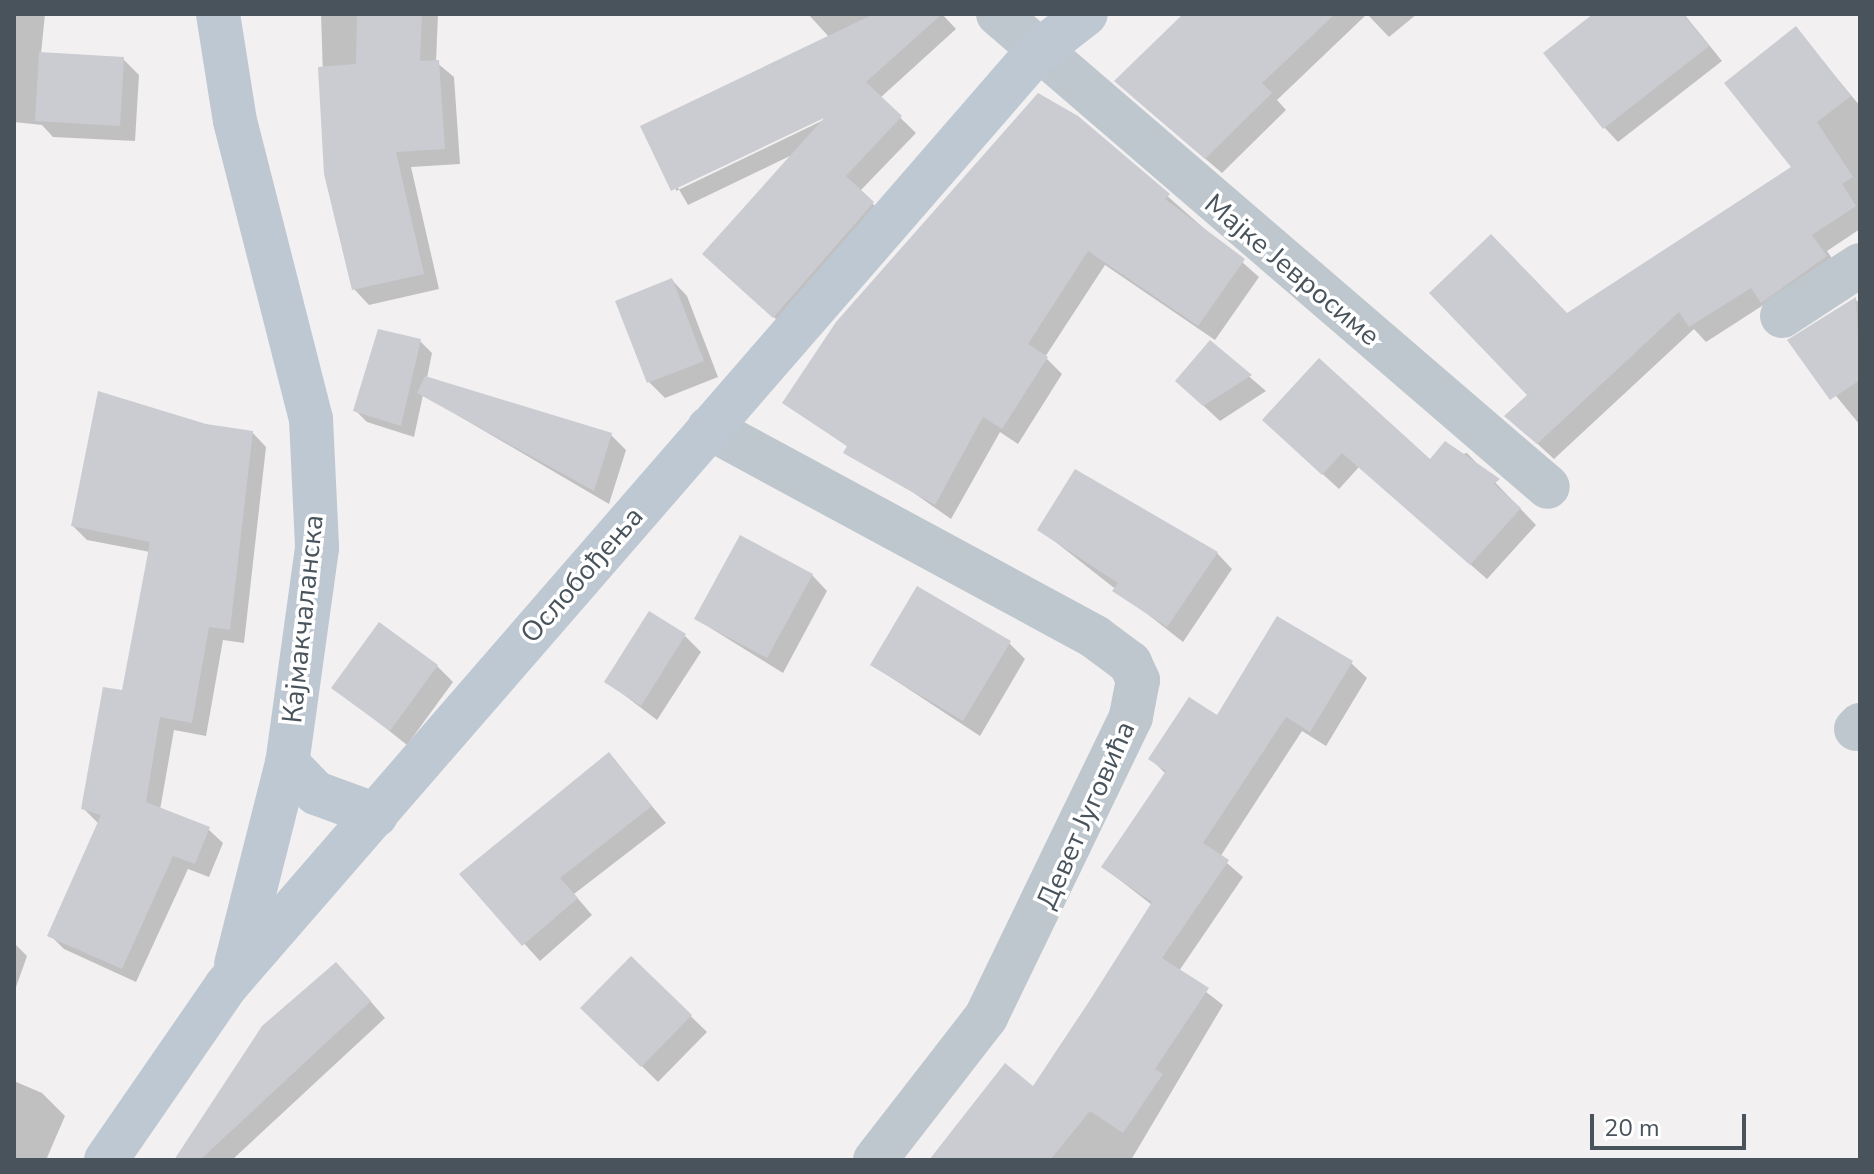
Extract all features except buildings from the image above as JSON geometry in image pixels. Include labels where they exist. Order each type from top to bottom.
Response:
[{"type":"street","name":"Кајмакчаланска","points":[[218,14],[235,121],[311,419],[317,548],[287,763],[245,943],[226,986]]},
{"type":"street","name":"Мајке Јевросиме","points":[[998,14],[1036,53],[1548,487]]},
{"type":"street","name":"Ослобођења","points":[[106,1160],[226,986],[1036,53],[1086,14]]},
{"type":"street","points":[[1782,316],[1860,265]]},
{"type":"street","name":"Девет Југовића","points":[[709,428],[1095,637],[1130,663],[1138,680],[1118,745],[986,1017],[875,1160]]},
{"type":"street","points":[[287,763],[316,793],[376,815]]}]
